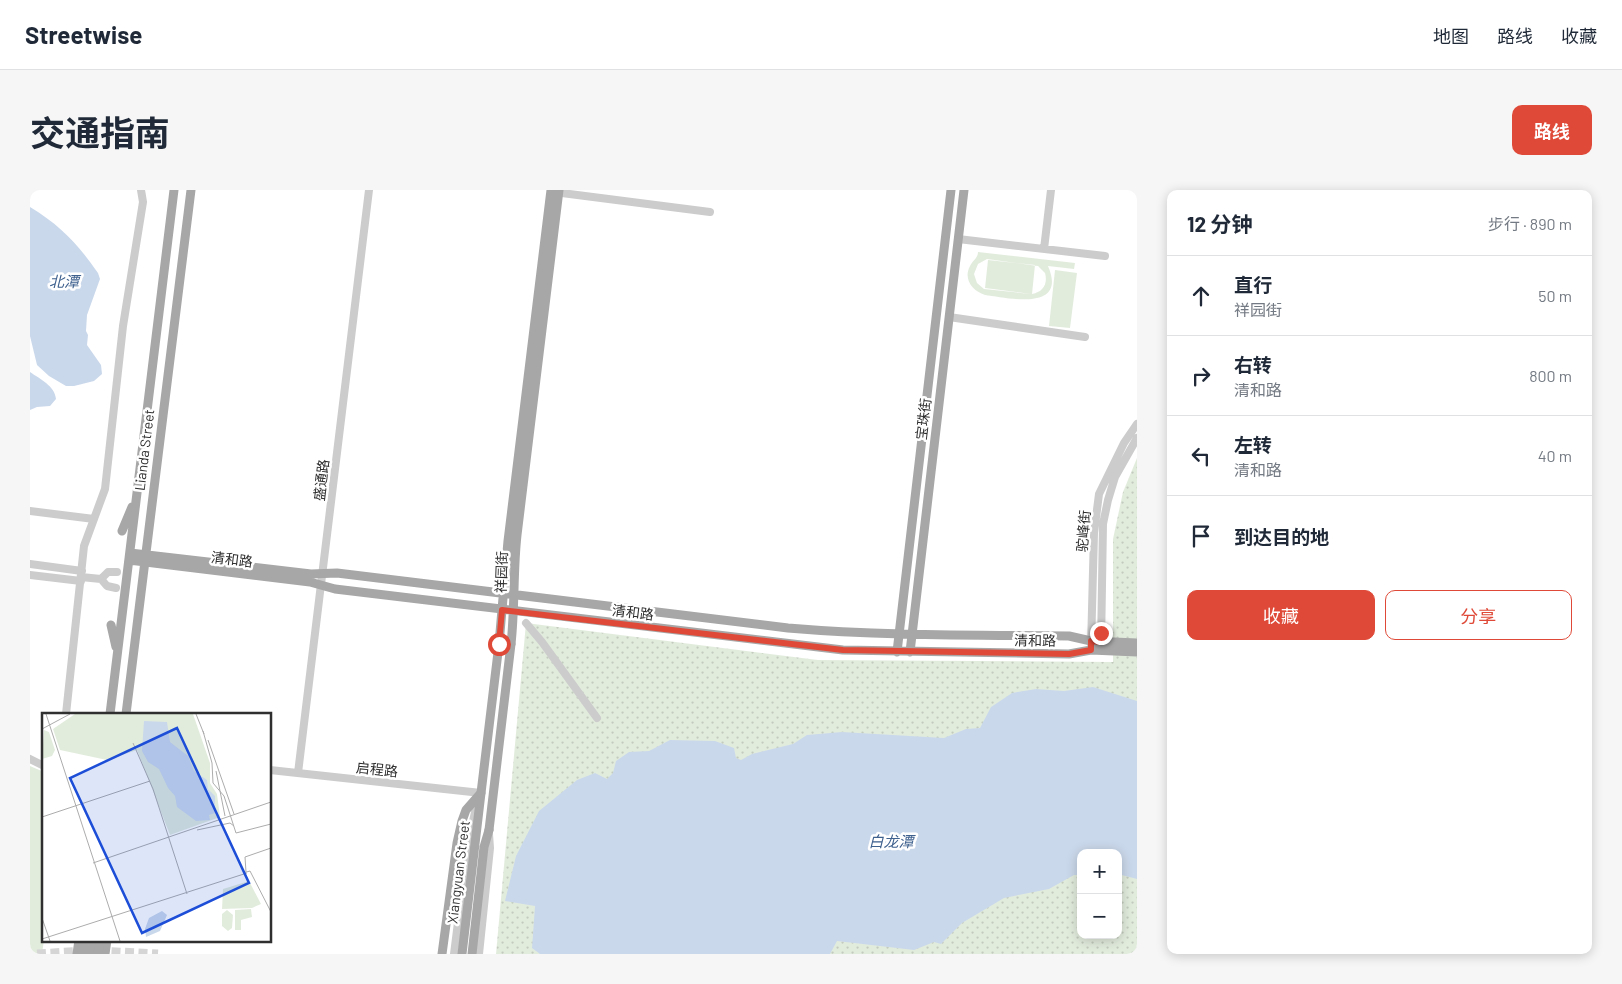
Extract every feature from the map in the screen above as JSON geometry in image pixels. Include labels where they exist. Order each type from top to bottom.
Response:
[{"type":"main road","name":"Lianda Street","points":[[110,713],[174,190]]},
{"type":"main road","name":"Lianda Street","points":[[126,713],[191,190]]},
{"type":"main road","name":"宝珠街","points":[[897,652],[951,190]]},
{"type":"main road","name":"宝珠街","points":[[910,652],[964,190]]},
{"type":"main road","name":"祥园街","points":[[481,793],[499,644],[508,541],[555,191]]},
{"type":"main road","name":"祥园街","points":[[472,954],[515,612],[513,577],[555,191]]},
{"type":"main road","points":[[122,531],[137,498]]},
{"type":"main road","name":"清和路","points":[[129,557],[311,574],[337,573],[788,628],[898,634],[1069,636],[1091,646]]},
{"type":"main road","name":"清和路","points":[[144,558],[310,582],[335,589],[786,645],[843,650],[1069,654],[1091,646],[1137,643]]},
{"type":"main road","points":[[111,625],[118,654]]},
{"type":"main road","name":"清和路","points":[[1101,646],[1137,652]]},
{"type":"main road","points":[[442,954],[457,843],[462,821],[466,810],[481,793]]},
{"type":"main road","name":"Xiangyuan Street","points":[[462,954],[481,793]]},
{"type":"street","points":[[66,713],[84,546],[106,488],[123,326],[143,202],[141,190]]},
{"type":"street","name":"盛通路","points":[[298,773],[369,190]]},
{"type":"street","points":[[1044,249],[1051,190]]},
{"type":"street","points":[[555,191],[710,212]]},
{"type":"street","points":[[958,239],[1105,256]]},
{"type":"street","points":[[949,316],[1085,337]]},
{"type":"street","name":"驼峰街","points":[[1091,646],[1094,533],[1099,494],[1124,443],[1137,424]]},
{"type":"street","name":"驼峰街","points":[[1101,646],[1103,524],[1108,500],[1116,477],[1137,438]]},
{"type":"street","points":[[30,511],[94,519]]},
{"type":"street","points":[[30,564],[101,579],[107,586],[116,588]]},
{"type":"street","points":[[101,579],[108,572],[117,572]]},
{"type":"street","points":[[30,576],[81,576]]},
{"type":"street","points":[[526,623],[597,718]]},
{"type":"street","points":[[30,760],[42,765]]},
{"type":"street","name":"启程路","points":[[271,770],[481,793]]},
{"type":"street","points":[[454,954],[471,824],[481,793]]},
{"type":"street","points":[[479,954],[490,848],[488,830]]},
{"type":"green space","points":[[978,252],[1075,263],[1074,269],[1048,266],[1052,281],[1050,290],[1043,296],[1032,299],[1007,298],[985,295],[976,291],[970,284],[968,271]],"holes":[[[987,259],[1016,263],[988,260],[985,288],[1031,294],[984,289],[977,283],[974,274],[978,264]],[[1035,266],[1038,266],[1045,273],[1045,284],[1042,289],[1032,294]]]},
{"type":"green space","points":[[1055,270],[1077,273],[1070,328],[1049,326]]},
{"type":"green space","name":"白龙潭","points":[[1137,458],[1137,954],[496,954],[526,623],[818,660],[1113,662],[1113,539],[1123,492]]},
{"type":"green space","points":[[30,766],[42,771],[42,942],[44,942],[42,954],[30,954]]},
{"type":"water","name":"北潭","points":[[30,207],[51,221],[68,236],[98,273],[100,279],[87,315],[86,331],[88,335],[87,345],[101,365],[102,374],[94,381],[66,386],[49,376],[37,365],[30,336]]},
{"type":"water","points":[[30,372],[53,390],[56,399],[50,406],[37,407],[30,410]]},
{"type":"water","name":"白龙潭","points":[[1093,687],[1137,701],[1137,879],[1122,875],[1122,849],[1077,849],[1077,875],[1049,889],[1004,898],[962,923],[941,944],[934,942],[914,950],[837,941],[830,954],[540,954],[532,948],[535,906],[505,901],[516,856],[539,811],[577,780],[595,773],[607,779],[613,773],[616,761],[629,752],[649,751],[670,740],[715,741],[734,748],[736,758],[741,760],[752,754],[793,744],[807,735],[842,732],[944,738],[966,729],[980,728],[991,707],[1012,693],[1036,689],[1064,691]]},
{"type":"tunnel","points":[[37,954],[85,951]]},
{"type":"tunnel","points":[[98,951],[158,954]]},
{"type":"route","points":[[499,644],[502,610],[786,645],[843,650],[1069,654],[1091,650],[1091,641],[1101,642],[1101,633]]}]
